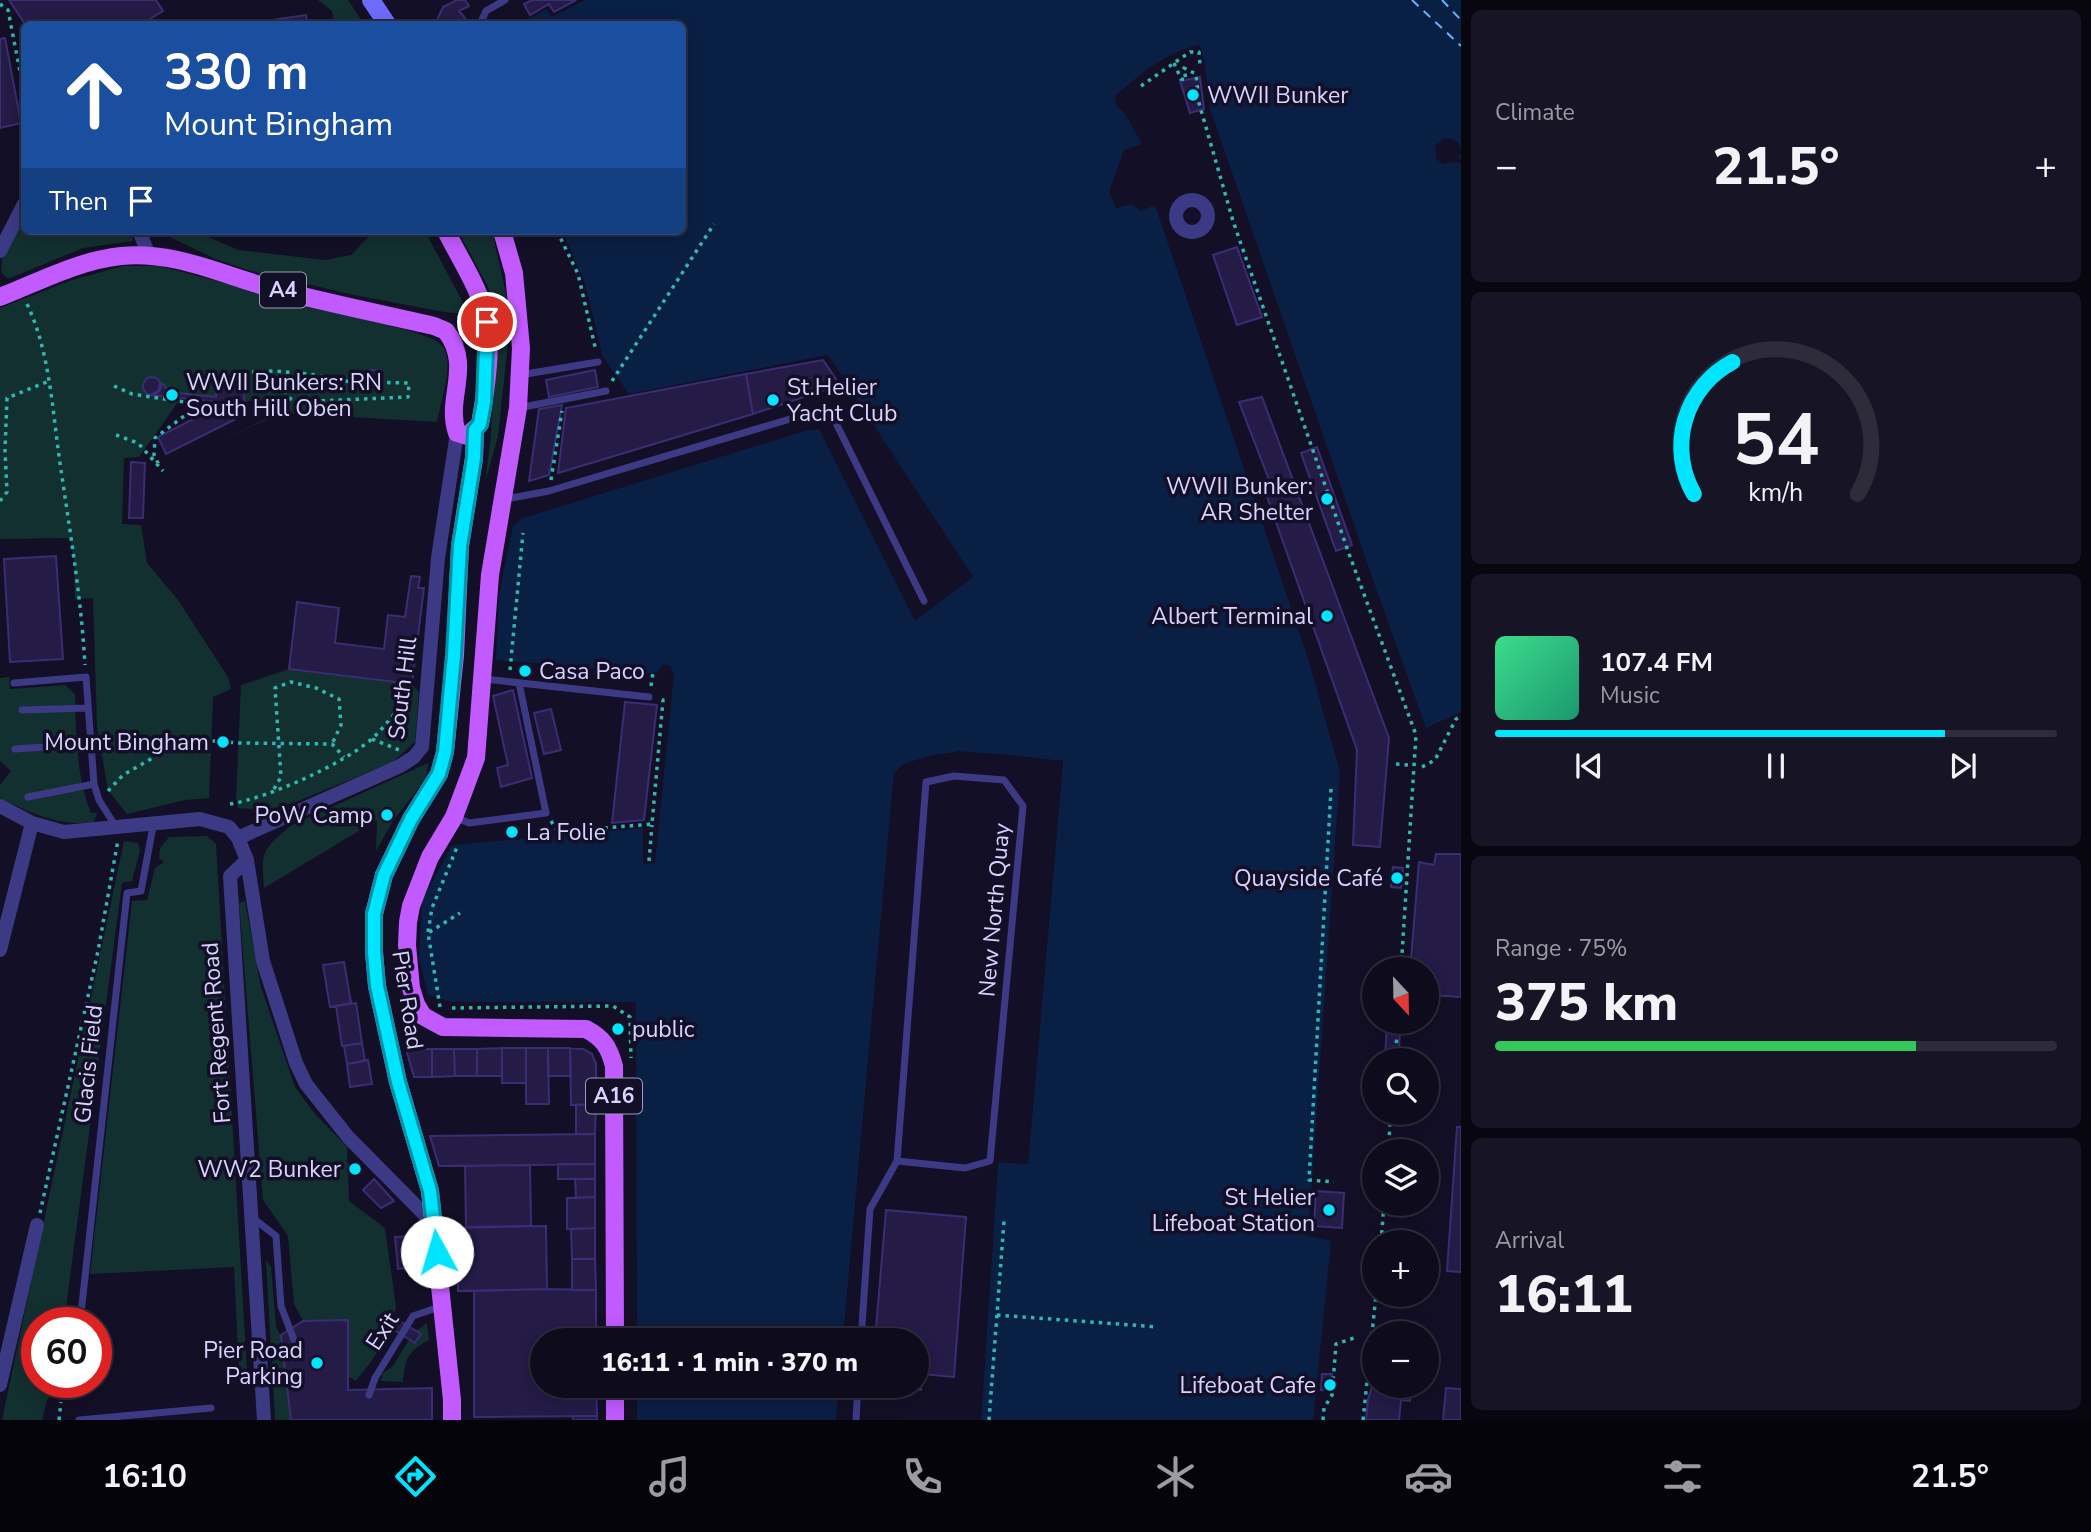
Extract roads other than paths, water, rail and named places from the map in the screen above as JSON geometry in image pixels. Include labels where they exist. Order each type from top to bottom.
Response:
[{"type":"main road","points":[[448,235],[481,299],[487,322],[484,402],[480,424],[466,432]]},
{"type":"main road","name":"A16","points":[[503,235],[514,273],[521,348],[520,375],[505,499],[490,575],[476,758],[462,820],[430,858],[411,906],[407,945],[411,988],[423,1016],[443,1027],[586,1029],[600,1036],[610,1050],[614,1066],[615,1328]]},
{"type":"main road","name":"A4","points":[[0,298],[85,265],[118,256],[149,254],[171,257],[268,287],[446,331],[459,353],[453,421],[466,432]]},
{"type":"main road","name":"Pier Road","points":[[452,1420],[434,1224],[426,1176],[398,1082],[377,986],[374,914],[384,875],[411,819],[439,774],[445,752],[460,546],[474,458],[466,432]]},
{"type":"main road","points":[[615,1398],[615,1420]]},
{"type":"street","points":[[371,0],[385,21]]},
{"type":"street","points":[[0,251],[21,210]]},
{"type":"street","points":[[141,235],[149,254]]},
{"type":"street","name":"South Hill","points":[[238,838],[400,766],[414,757],[422,747],[438,558],[466,432]]},
{"type":"street","points":[[0,806],[32,823],[64,832],[116,828],[154,821],[200,819],[229,827],[238,838],[247,860],[264,961],[296,1063],[306,1084],[348,1137],[434,1224]]},
{"type":"street","points":[[0,950],[32,823]]},
{"type":"street","name":"Fort Regent Road","points":[[247,860],[230,876],[264,1420]]},
{"type":"street","points":[[0,1385],[37,1225]]},
{"type":"lane","points":[[481,21],[486,10],[505,0]]},
{"type":"lane","points":[[520,375],[598,362]]},
{"type":"lane","points":[[518,408],[606,391]]},
{"type":"lane","points":[[505,499],[549,491],[820,410],[831,413],[924,601]]},
{"type":"lane","points":[[14,683],[86,677],[94,785],[99,800],[116,828]]},
{"type":"lane","points":[[484,679],[649,697]]},
{"type":"lane","points":[[462,820],[546,813],[519,683]]},
{"type":"lane","points":[[22,710],[87,708]]},
{"type":"lane","points":[[15,749],[89,744]]},
{"type":"lane","name":"New North Quay","points":[[862,1328],[870,1209],[897,1161],[926,782],[954,776],[1004,780],[1023,806],[990,1161],[965,1168],[897,1161]]},
{"type":"lane","points":[[28,797],[94,785]]},
{"type":"lane","name":"Glacis Field","points":[[82,1307],[127,893],[141,891],[154,821]]},
{"type":"lane","points":[[251,1217],[276,1236],[281,1306],[295,1340]]},
{"type":"lane","name":"Exit","points":[[369,1395],[375,1378],[413,1317],[442,1306]]},
{"type":"lane","points":[[856,1420],[857,1398]]},
{"type":"lane","points":[[79,1420],[211,1408]]},
{"type":"water","points":[[585,0],[1461,0],[1461,712],[1426,728],[1210,109],[1200,45],[1165,58],[1115,96],[1116,105],[1124,112],[1142,144],[1124,150],[1109,192],[1116,208],[1132,204],[1141,211],[1155,205],[1308,658],[1340,772],[1308,1236],[1331,1241],[1313,1420],[981,1420],[998,1162],[1028,1164],[1063,761],[999,754],[951,753],[928,756],[909,763],[894,773],[844,1328],[637,1328],[636,1002],[452,1002],[428,995],[419,959],[422,901],[452,845],[643,828],[643,864],[655,863],[674,674],[669,665],[662,665],[657,673],[646,673],[496,660],[499,595],[513,526],[523,518],[808,430],[819,429],[915,621],[973,577],[828,355],[629,394],[603,357],[584,280],[564,235],[686,235],[686,21],[525,21],[546,9],[552,17]]},
{"type":"water","points":[[637,1398],[838,1398],[836,1420],[637,1420]]},
{"type":"place","name":"WWII Bunker","points":[[1193,95]]},
{"type":"place","name":"WWII Bunkers: RN South Hill Oben","points":[[172,395]]},
{"type":"place","name":"St.Helier Yacht Club","points":[[773,400]]},
{"type":"place","name":"WWII Bunker: AR Shelter","points":[[1327,499]]},
{"type":"place","name":"Albert Terminal","points":[[1327,616]]},
{"type":"place","name":"Casa Paco","points":[[525,671]]},
{"type":"place","name":"Mount Bingham","points":[[223,742]]},
{"type":"place","name":"PoW Camp","points":[[387,815]]},
{"type":"place","name":"La Folie","points":[[512,832]]},
{"type":"place","name":"Quayside Café","points":[[1397,878]]},
{"type":"place","name":"public","points":[[618,1029]]},
{"type":"place","name":"WW2 Bunker","points":[[355,1169]]},
{"type":"place","name":"St Helier Lifeboat Station","points":[[1329,1210]]},
{"type":"place","name":"Pier Road Parking","points":[[317,1363]]},
{"type":"place","name":"Lifeboat Cafe","points":[[1330,1385]]}]
